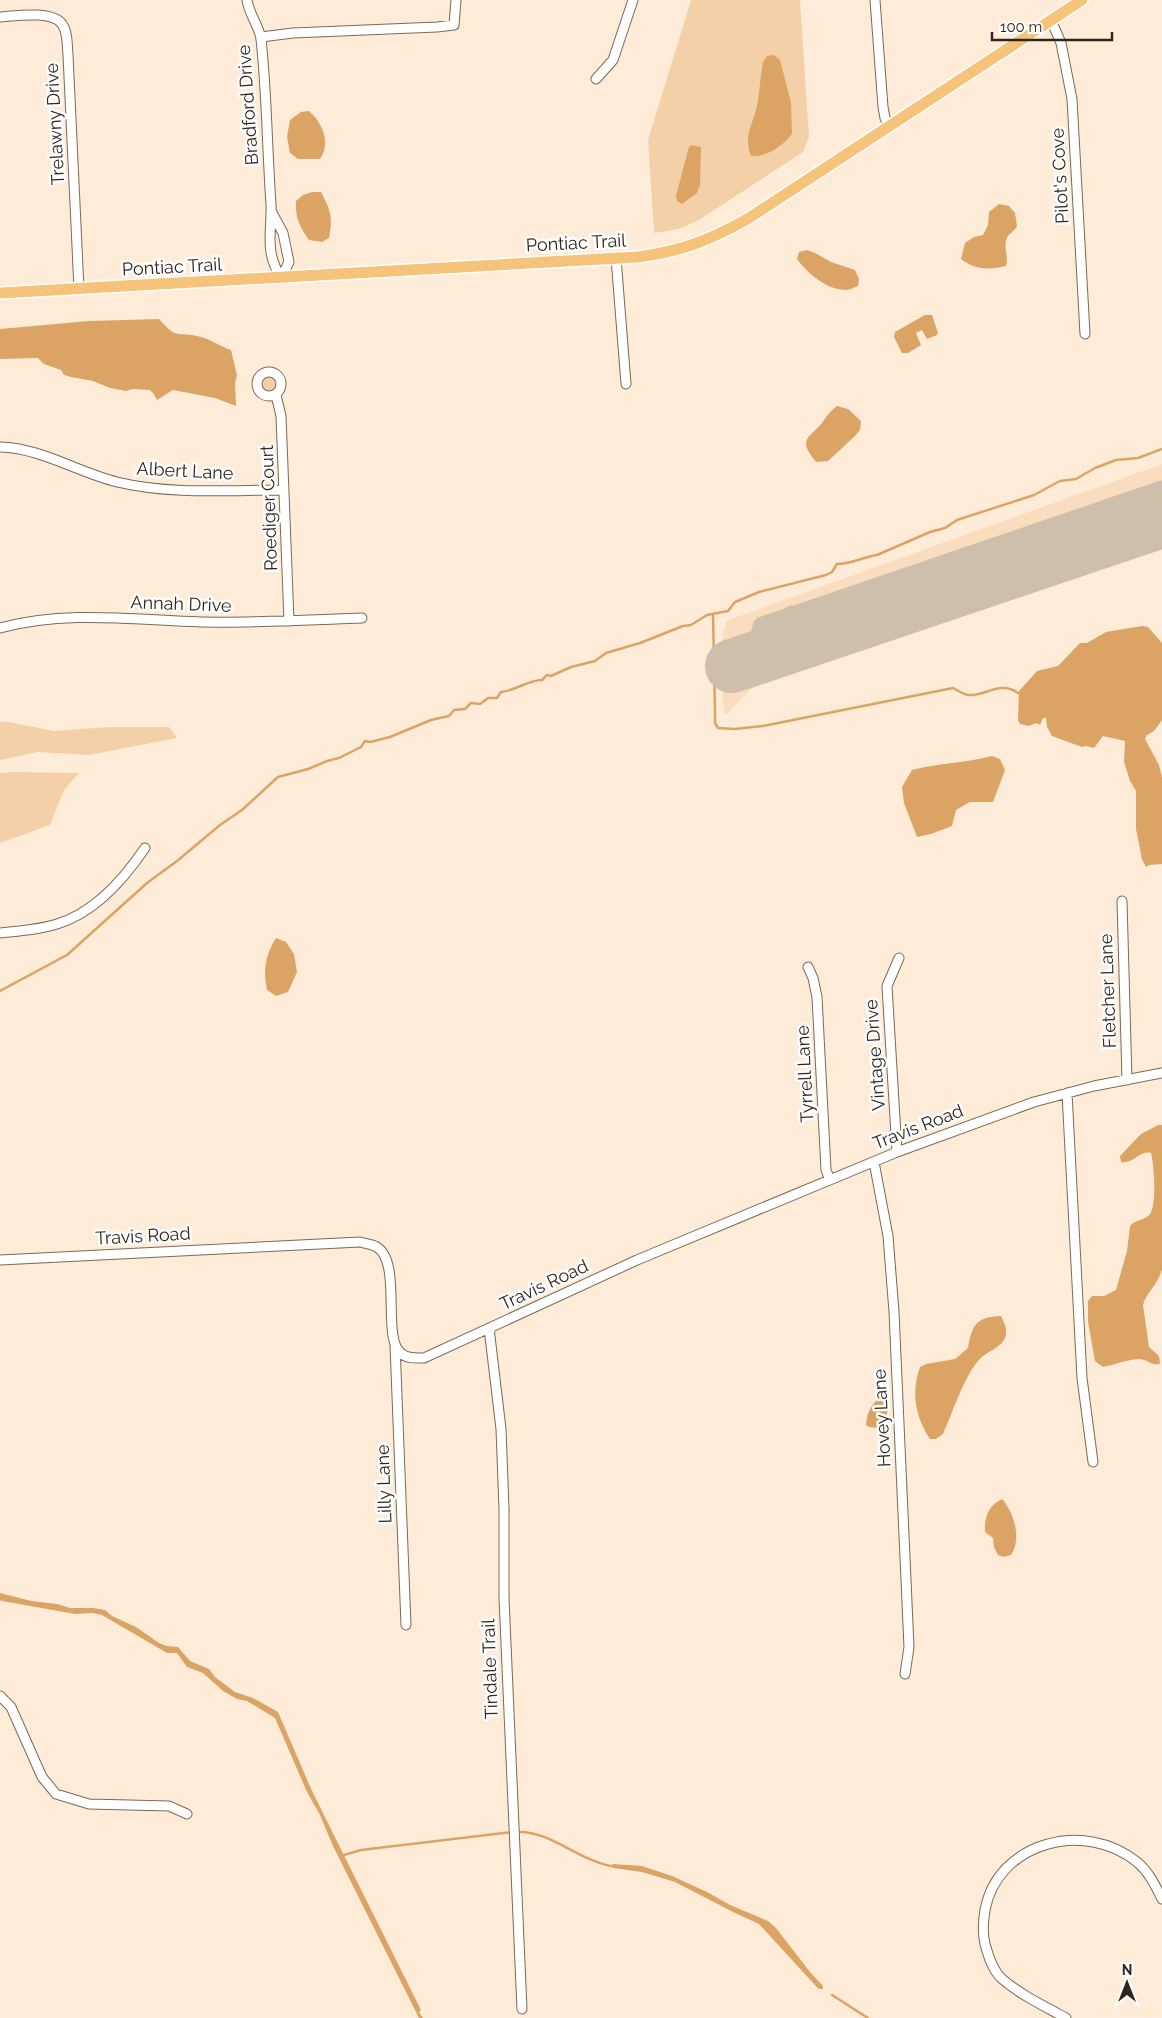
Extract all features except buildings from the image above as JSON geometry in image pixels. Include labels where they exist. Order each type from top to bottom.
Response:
[{"type":"main road","name":"Pontiac Trail","points":[[0,294],[662,254],[698,244],[720,235],[749,218],[1082,0]]},
{"type":"street","name":"Bradford Drive","points":[[247,0],[248,8],[261,36],[271,211],[270,245],[273,264],[281,278]]},
{"type":"street","points":[[261,36],[437,28],[454,24],[456,0]]},
{"type":"street","points":[[596,79],[614,60],[633,0]]},
{"type":"street","points":[[875,0],[883,107],[885,118],[890,126]]},
{"type":"street","name":"Trelawny Drive","points":[[0,17],[51,16],[62,24],[65,31],[68,55],[80,289]]},
{"type":"street","name":"Pilot's Cove","points":[[1051,20],[1061,42],[1072,99],[1085,334]]},
{"type":"street","name":"Bradford Drive","points":[[271,211],[283,233],[289,262],[281,278]]},
{"type":"street","points":[[616,258],[626,384]]},
{"type":"street","name":"Roediger Court","points":[[276,395],[281,416],[289,621]]},
{"type":"street","name":"Albert Lane","points":[[0,447],[33,452],[94,475],[144,487],[181,490],[284,490]]},
{"type":"street","name":"Annah Drive","points":[[0,628],[42,619],[83,616],[202,622],[362,618]]},
{"type":"street","points":[[0,932],[44,928],[76,916],[126,875],[145,848]]},
{"type":"street","name":"Fletcher Lane","points":[[1122,901],[1127,1080]]},
{"type":"street","name":"Vintage Drive","points":[[898,1152],[887,986],[899,958]]},
{"type":"street","name":"Tyrrell Lane","points":[[808,967],[813,978],[817,997],[826,1170],[830,1180]]},
{"type":"street","name":"Travis Road","points":[[0,1260],[360,1242],[376,1246],[383,1254],[386,1262],[390,1283],[395,1342],[398,1350],[402,1354],[424,1358],[637,1260],[898,1152],[994,1116],[1067,1093],[1162,1073]]},
{"type":"street","points":[[1067,1093],[1082,1378],[1093,1462]]},
{"type":"street","name":"Hovey Lane","points":[[874,1162],[888,1236],[894,1312],[909,1647],[905,1674]]},
{"type":"street","name":"Tindale Trail","points":[[490,1328],[502,1447],[504,1598],[522,2009]]},
{"type":"street","name":"Lilly Lane","points":[[395,1342],[406,1625]]},
{"type":"street","points":[[0,1696],[10,1707],[42,1777],[56,1794],[89,1804],[169,1806],[187,1814]]},
{"type":"street","points":[[1066,2018],[1032,1999],[1000,1977],[991,1963],[983,1935],[983,1923],[987,1900],[993,1886],[1002,1873],[1024,1852],[1057,1841],[1089,1841],[1118,1850],[1137,1862],[1152,1878],[1162,1899]]},
{"type":"shaded area","points":[[691,0],[800,0],[809,137],[803,152],[699,220],[679,229],[654,233],[648,140]]},
{"type":"shaded area","points":[[774,55],[780,60],[791,102],[792,134],[784,143],[769,153],[751,156],[748,136],[757,106],[763,62],[767,56]]},
{"type":"shaded area","points":[[309,111],[322,128],[325,147],[320,159],[298,159],[290,153],[287,137],[290,120],[301,112]]},
{"type":"shaded area","points":[[691,145],[701,147],[700,185],[697,193],[682,204],[677,201],[676,196]]},
{"type":"shaded area","points":[[321,192],[330,214],[329,238],[322,242],[309,240],[297,217],[296,201],[303,195]]},
{"type":"shaded area","points":[[999,204],[1009,206],[1015,213],[1017,226],[1006,241],[1006,266],[988,268],[966,263],[961,259],[965,243],[974,237],[983,235],[988,225],[989,212]]},
{"type":"shaded area","points":[[807,250],[831,262],[855,270],[859,279],[858,286],[848,290],[839,289],[818,280],[797,259],[799,252]]},
{"type":"shaded area","points":[[925,315],[932,315],[937,335],[927,339],[922,330],[916,333],[921,345],[908,353],[902,353],[894,337],[895,332]]},
{"type":"shaded area","points":[[159,319],[175,333],[201,337],[231,350],[237,375],[235,383],[236,406],[215,398],[173,390],[157,400],[150,390],[133,389],[126,391],[64,375],[61,370],[44,364],[38,358],[0,359],[0,329],[89,321]]},
{"type":"shaded area","points":[[266,377],[272,377],[276,384],[272,391],[266,391],[262,387],[262,381]]},
{"type":"shaded area","points":[[837,406],[848,409],[861,421],[860,430],[828,461],[816,462],[807,449],[807,440]]},
{"type":"shaded area","points":[[1162,464],[1162,544],[828,656],[764,680],[750,690],[725,714],[722,695],[724,688],[717,651],[721,647],[726,621]]},
{"type":"shaded area","points":[[1142,626],[1148,627],[1162,643],[1162,720],[1145,739],[1159,765],[1162,777],[1162,864],[1146,867],[1142,859],[1136,829],[1136,791],[1130,781],[1124,762],[1125,741],[1103,736],[1094,748],[1082,747],[1052,736],[1047,727],[1046,718],[1043,718],[1040,725],[1036,723],[1029,726],[1020,724],[1018,720],[1019,691],[1037,671],[1058,666],[1080,643],[1087,643],[1106,632]]},
{"type":"shaded area","points":[[0,722],[54,731],[110,727],[169,727],[177,738],[89,755],[38,752],[0,760]]},
{"type":"shaded area","points":[[992,756],[1000,759],[1005,770],[993,802],[970,802],[956,810],[952,826],[917,837],[904,803],[902,787],[912,770]]},
{"type":"shaded area","points":[[0,773],[79,773],[64,790],[50,825],[0,843]]},
{"type":"shaded area","points":[[276,938],[286,942],[294,954],[297,972],[288,992],[276,996],[267,990],[265,976],[267,957]]},
{"type":"shaded area","points":[[1158,1125],[1162,1125],[1162,1269],[1158,1280],[1143,1305],[1149,1347],[1159,1356],[1160,1364],[1140,1359],[1103,1367],[1095,1361],[1088,1322],[1088,1301],[1092,1296],[1104,1296],[1116,1290],[1127,1251],[1130,1226],[1150,1214],[1154,1202],[1154,1175],[1151,1153],[1143,1153],[1126,1162],[1121,1162],[1120,1156],[1141,1134]]},
{"type":"shaded area","points":[[1001,1316],[1006,1330],[1004,1339],[978,1361],[963,1386],[943,1434],[936,1439],[930,1439],[921,1422],[916,1404],[917,1376],[920,1367],[926,1364],[955,1359],[968,1348],[971,1333],[981,1320]]},
{"type":"shaded area","points":[[887,1393],[888,1407],[884,1421],[879,1428],[869,1427],[866,1425],[870,1410],[878,1399]]},
{"type":"shaded area","points":[[1002,1499],[1013,1518],[1016,1534],[1016,1541],[1011,1555],[1004,1557],[998,1555],[994,1547],[993,1538],[985,1532],[985,1521],[988,1512]]},
{"type":"shaded area","points":[[0,1593],[70,1608],[105,1610],[112,1616],[136,1627],[159,1643],[178,1647],[190,1661],[209,1669],[215,1677],[235,1692],[253,1698],[278,1712],[312,1791],[421,2010],[419,2012],[423,2018],[419,2018],[333,1846],[275,1718],[247,1701],[237,1699],[223,1691],[203,1673],[187,1667],[177,1653],[167,1653],[102,1615],[93,1613],[75,1614],[2,1601],[0,1600]]},
{"type":"shaded area","points":[[613,1864],[642,1866],[672,1876],[730,1905],[768,1921],[776,1928],[823,1986],[823,1989],[819,1989],[814,1984],[759,1924],[675,1882],[642,1872],[613,1868],[611,1866]]},
{"type":"waterway","points":[[0,991],[67,955],[147,883],[220,825],[242,810],[278,777],[339,758],[361,747],[365,741],[370,742],[390,737],[431,720],[449,716],[454,710],[465,709],[471,703],[480,704],[488,698],[497,698],[501,692],[542,680],[547,675],[551,676],[571,667],[595,661],[606,653],[640,643],[683,626],[691,625],[707,615],[728,611],[735,602],[759,592],[826,575],[832,572],[837,564],[877,555],[930,532],[945,528],[957,520],[1034,495],[1060,481],[1076,479],[1095,468],[1116,460],[1138,458],[1162,449]]},
{"type":"waterway","points":[[713,615],[715,723],[718,728],[735,729],[763,726],[953,688],[968,695],[998,688],[1011,689],[1018,693]]},
{"type":"waterway","points":[[344,1855],[361,1850],[512,1832]]},
{"type":"waterway","points":[[517,1832],[541,1836],[587,1858],[611,1866]]},
{"type":"waterway","points":[[832,1995],[868,2018]]},
{"type":"taxiway","points":[[763,656],[760,639],[763,627],[1162,491]]},
{"type":"taxiway","points":[[1056,527],[1064,554]]},
{"type":"taxiway","points":[[792,616],[801,643]]},
{"type":"runway","points":[[732,666],[1162,521]]}]
